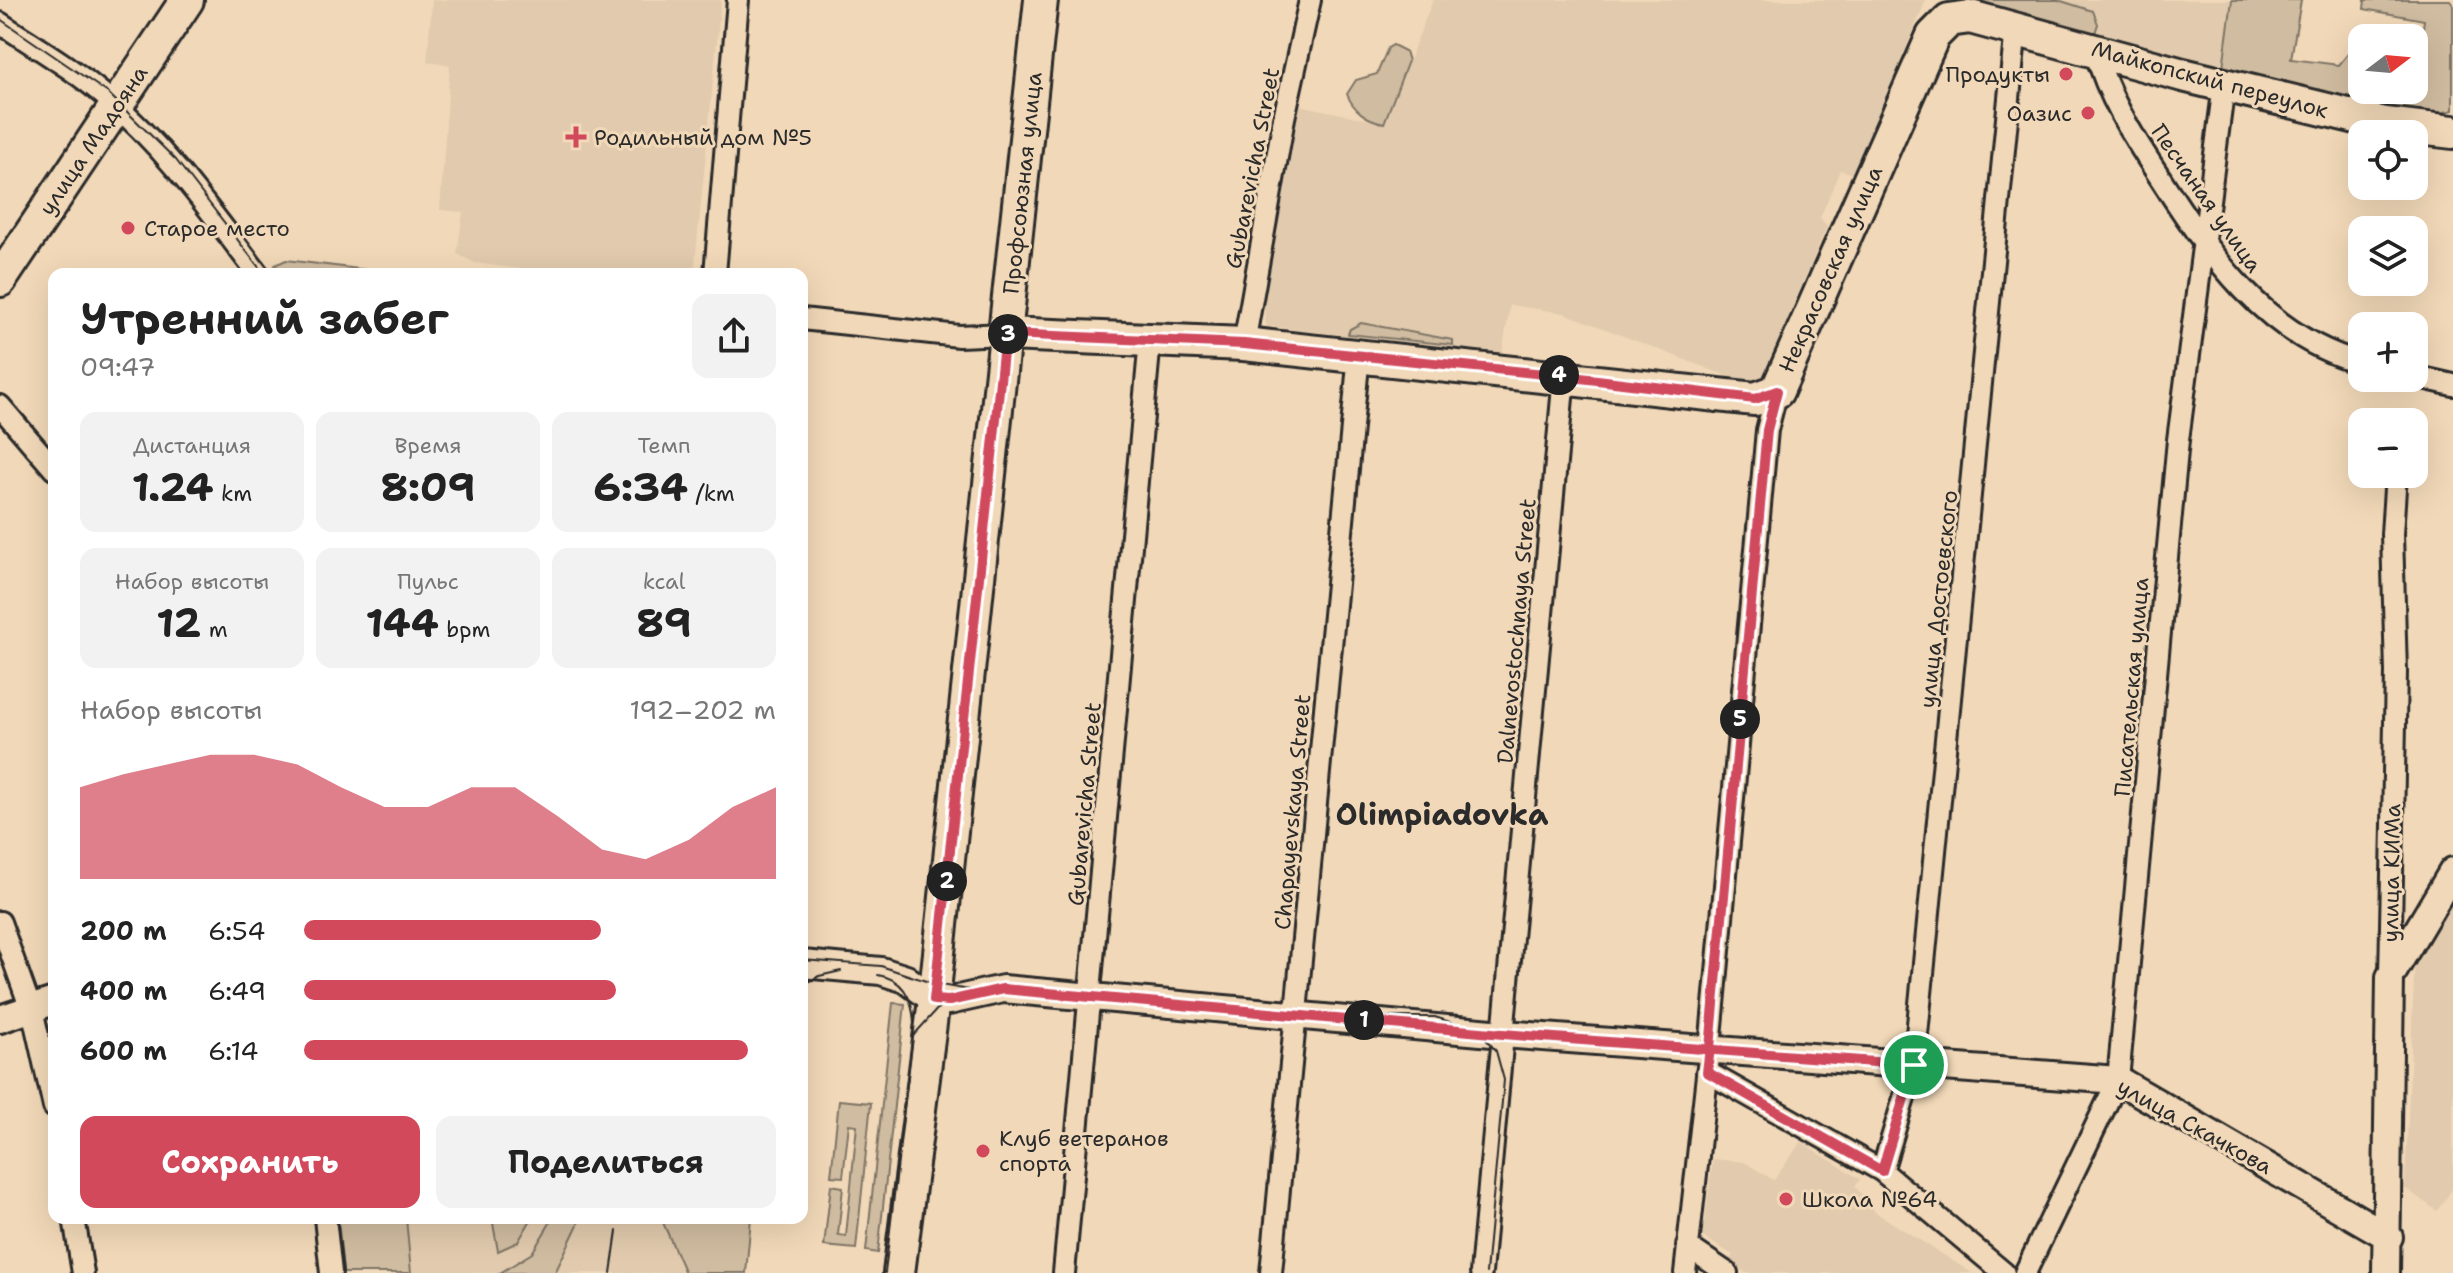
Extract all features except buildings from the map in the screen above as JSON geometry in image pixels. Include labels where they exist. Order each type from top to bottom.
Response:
[{"type":"main road","points":[[0,256],[111,101],[167,0]]},
{"type":"main road","name":"улица Мадояна","points":[[0,280],[111,101],[187,0]]},
{"type":"main road","name":"Профсоюзная улица","points":[[899,1273],[934,1000],[1041,0]]},
{"type":"main road","name":"Майкопский переулок","points":[[1970,17],[2224,85],[2385,124],[2453,132]]},
{"type":"main road","name":"Некрасовская улица","points":[[1777,391],[1933,36],[1949,20],[1970,17]]},
{"type":"main road","points":[[1005,334],[1244,344],[1564,376],[1755,399],[1777,391]]},
{"type":"street","points":[[716,268],[738,0]]},
{"type":"street","name":"Gubarevicha Street","points":[[1244,344],[1284,118],[1310,0]]},
{"type":"street","points":[[0,23],[111,101],[173,162],[253,268]]},
{"type":"street","name":"улица Достоевского","points":[[1882,1171],[1914,1065],[2016,27]]},
{"type":"street","name":"Песчаная улица","points":[[2095,50],[2112,98],[2130,131],[2228,276],[2253,301],[2314,343],[2348,357]]},
{"type":"street","name":"Писательская улица","points":[[2025,1273],[2118,1080],[2177,455],[2224,85]]},
{"type":"street","points":[[808,320],[959,336],[1005,334]]},
{"type":"street","name":"Gubarevicha Street","points":[[1064,1273],[1150,340]]},
{"type":"street","name":"Chapayevskaya Street","points":[[1271,1273],[1359,354]]},
{"type":"street","name":"Dalnevostochnaya Street","points":[[1481,1273],[1564,376]]},
{"type":"street","points":[[2428,379],[2453,385]]},
{"type":"street","name":"Некрасовская улица","points":[[1685,1273],[1709,1060],[1767,430],[1777,391]]},
{"type":"street","points":[[0,406],[48,462]]},
{"type":"street","name":"улица КИМа","points":[[2386,1273],[2389,1237],[2389,875],[2396,672],[2392,534],[2395,488]]},
{"type":"street","points":[[2390,977],[2453,871]]},
{"type":"street","points":[[0,922],[43,1004],[48,1051]]},
{"type":"street","points":[[808,965],[881,971],[911,982],[934,1000]]},
{"type":"street","name":"улица Скачкова","points":[[934,1000],[949,1001],[1003,989],[1297,1013],[1503,1034],[1709,1060],[1914,1065],[2118,1080],[2389,1237]]},
{"type":"street","points":[[0,1019],[43,1004]]},
{"type":"street","points":[[1709,1060],[1882,1171],[2004,1273]]},
{"type":"street","points":[[75,1224],[83,1273]]},
{"type":"street","points":[[326,1224],[331,1273]]},
{"type":"street","points":[[1687,1246],[1727,1273]]},
{"type":"shaded area","name":"Родильный дом №5","points":[[432,0],[721,0],[695,268],[512,268],[475,263],[457,254],[463,212],[440,210],[450,65],[427,62]]},
{"type":"shaded area","points":[[1433,0],[1926,0],[1854,174],[1840,170],[1820,218],[1827,226],[1758,388],[1564,313],[1510,305],[1502,354],[1266,326],[1263,296],[1294,104],[1384,123]]},
{"type":"shaded area","points":[[1965,0],[2058,0],[2093,11],[2098,24],[2095,33],[2159,52]]},
{"type":"shaded area","points":[[1977,0],[2232,0],[2223,68],[2190,60]]},
{"type":"shaded area","points":[[2232,0],[2301,0],[2291,59],[2339,65],[2348,54],[2348,100],[2190,60],[2223,68]]},
{"type":"shaded area","points":[[2365,0],[2450,0],[2453,4],[2453,110],[2431,113],[2364,104],[2428,104],[2428,24],[2423,24],[2424,20],[2364,9]]},
{"type":"shaded area","points":[[1393,45],[1405,51],[1408,61],[1384,123],[1361,113],[1347,94],[1356,80],[1377,74],[1388,48]]},
{"type":"shaded area","points":[[286,260],[351,268],[276,268],[275,265]]},
{"type":"shaded area","points":[[1361,323],[1453,340],[1453,345],[1348,334],[1350,329]]},
{"type":"shaded area","points":[[2453,900],[2453,1188],[2437,1211],[2405,1188],[2415,956]]},
{"type":"shaded area","points":[[893,1003],[905,1004],[878,1253],[866,1251]]},
{"type":"shaded area","points":[[839,1100],[871,1103],[856,1249],[824,1246],[831,1185],[843,1187],[838,1235],[846,1236],[857,1125],[849,1124],[843,1177],[831,1176]]},
{"type":"shaded area","name":"Школа №64","points":[[1801,1142],[1860,1179],[1855,1186],[1875,1212],[1972,1273],[1746,1273],[1729,1261],[1733,1255],[1703,1237],[1713,1159],[1744,1162],[1774,1180]]},
{"type":"shaded area","points":[[339,1224],[407,1224],[411,1273],[343,1273]]},
{"type":"shaded area","points":[[352,1224],[750,1224],[746,1273],[356,1273]]},
{"type":"shaded area","points":[[493,1224],[528,1224],[518,1242],[498,1251]]},
{"type":"shaded area","points":[[549,1224],[578,1224],[555,1273],[500,1273],[532,1253]]},
{"type":"shaded area","points":[[664,1224],[750,1224],[746,1273],[685,1273]]},
{"type":"tram line","points":[[0,19],[108,93],[176,160],[259,268]]},
{"type":"tram line","points":[[808,960],[881,966],[935,984],[980,992],[1297,1017],[1435,1017],[1480,1032],[1496,1051],[1504,1080],[1486,1273]]},
{"type":"tram line","points":[[808,982],[841,971]]},
{"type":"tram line","points":[[878,975],[901,986],[912,1006],[914,1024],[885,1273]]},
{"type":"tram line","points":[[913,1036],[940,1006],[972,992]]},
{"type":"tram line","points":[[611,1273],[617,1231]]},
{"type":"place","name":"Продукты","points":[[2066,74]]},
{"type":"place","name":"Оазис","points":[[2088,113]]},
{"type":"place","name":"Родильный дом №5","points":[[576,137]]},
{"type":"place","name":"Старое место","points":[[128,228]]},
{"type":"place","name":"Клуб ветеранов спорта","points":[[983,1151]]},
{"type":"place","name":"Школа №64","points":[[1786,1199]]},
{"type":"district","name":"Olimpiadovka","points":[[1442,815]]},
{"type":"route","points":[[1914,1065],[1710,1048],[1503,1034],[1297,1013],[1003,989],[949,1001],[934,1000],[1005,334],[1244,344],[1564,376],[1755,399],[1777,391],[1767,430],[1710,1048],[1707,1072],[1882,1171],[1914,1065]]}]
